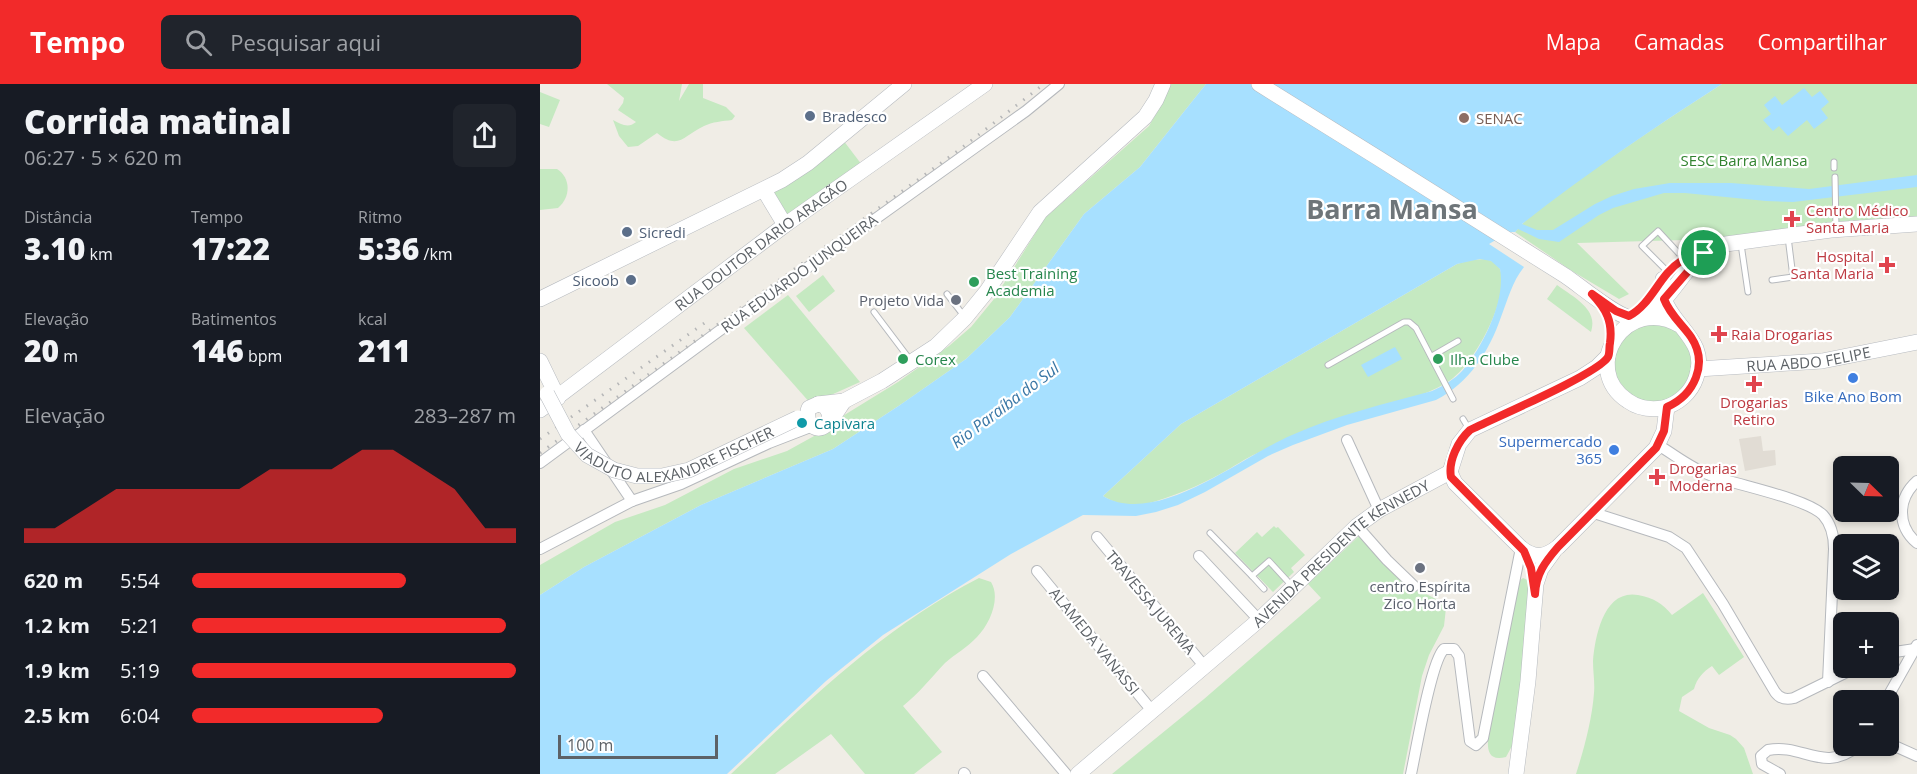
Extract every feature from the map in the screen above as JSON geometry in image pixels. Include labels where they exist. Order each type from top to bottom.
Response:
[{"type":"main road","points":[[540,299],[764,190],[808,163],[862,114],[904,84]]},
{"type":"main road","name":"RUA DOUTOR DARIO ARAGÃO","points":[[540,410],[785,225],[985,84]]},
{"type":"main road","points":[[912,363],[936,346],[965,318],[987,291],[1040,212],[1140,122],[1163,84]]},
{"type":"main road","points":[[1259,84],[1633,318],[1659,317],[1681,326]]},
{"type":"main road","points":[[764,190],[785,225]]},
{"type":"main road","points":[[1558,547],[1539,556],[1522,550],[1455,483],[1450,472],[1466,424],[1580,378],[1597,367],[1608,354],[1616,336],[1633,318],[1654,309],[1704,253],[1726,244],[1836,230],[1917,224]]},
{"type":"main road","points":[[1592,294],[1604,307],[1610,321],[1608,373],[1611,381],[1627,401],[1642,408],[1667,407],[1688,393],[1696,378],[1699,361],[1695,346],[1670,312],[1664,299],[1666,276]]},
{"type":"main road","name":"RUA ABDO FELIPE","points":[[1698,369],[1822,361],[1917,342]]},
{"type":"main road","points":[[540,362],[558,398]]},
{"type":"main road","name":"VIADUTO ALEXANDRE FISCHER","points":[[540,380],[564,427],[579,447],[598,462],[614,470],[637,476],[662,476],[689,470],[813,417],[912,363]]},
{"type":"main road","points":[[1516,774],[1539,574],[1558,547],[1594,513],[1658,445],[1664,431],[1667,407]]},
{"type":"main road","name":"AVENIDA PRESIDENTE KENNEDY","points":[[1078,774],[1259,620],[1357,526],[1379,510],[1450,472]]},
{"type":"main road","points":[[1522,550],[1531,568],[1535,594]]},
{"type":"street","name":"RUA EDUARDO JUNQUEIRA","points":[[540,463],[728,324],[1026,111],[1059,84]]},
{"type":"street","points":[[540,549],[632,501],[681,484],[769,443],[813,417]]},
{"type":"street","points":[[585,430],[632,501]]},
{"type":"street","points":[[1347,440],[1379,510]]},
{"type":"street","points":[[1658,445],[1707,475],[1805,504],[1821,513],[1827,520],[1834,537],[1828,682]]},
{"type":"street","points":[[1917,482],[1906,494],[1901,511],[1905,529],[1917,543]]},
{"type":"street","points":[[1594,513],[1669,537],[1686,548],[1724,604],[1780,698],[1786,700],[1794,698],[1836,678]]},
{"type":"street","points":[[1357,526],[1414,586]]},
{"type":"street","name":"TRAVESSA JUREMA","points":[[1097,537],[1205,667]]},
{"type":"street","points":[[1411,774],[1437,660],[1443,650],[1452,648],[1459,656],[1468,734],[1471,742],[1476,745],[1482,740],[1522,550]]},
{"type":"street","points":[[1199,556],[1259,620]]},
{"type":"street","name":"ALAMEDA VANASSI","points":[[1037,571],[1153,712]]},
{"type":"street","points":[[1899,651],[1916,647]]},
{"type":"street","points":[[1892,690],[1916,647]]},
{"type":"street","points":[[983,676],[1066,774]]},
{"type":"street","points":[[1899,748],[1917,756]]},
{"type":"street","points":[[1780,774],[1766,768],[1761,761],[1761,756],[1765,752],[1776,749],[1832,760],[1844,756]]},
{"type":"lane","points":[[1835,180],[1836,230]]},
{"type":"lane","points":[[1666,276],[1642,246],[1658,231],[1684,259]]},
{"type":"lane","points":[[1772,280],[1793,277],[1788,236]]},
{"type":"lane","points":[[1741,242],[1748,292]]},
{"type":"lane","points":[[1633,318],[1666,276],[1684,259],[1704,253]]},
{"type":"lane","points":[[947,294],[965,318]]},
{"type":"lane","points":[[874,312],[912,363]]},
{"type":"lane","points":[[1328,365],[1407,322],[1414,325],[1453,399]]},
{"type":"lane","points":[[1432,356],[1458,341]]},
{"type":"lane","points":[[1210,533],[1264,589]]},
{"type":"lane","points":[[1252,576],[1269,561],[1293,587]]},
{"type":"shaded area","points":[[1761,436],[1763,451],[1775,450],[1776,465],[1745,471],[1739,439]]},
{"type":"green space","points":[[607,84],[682,84],[679,101],[689,84],[703,84],[703,98],[726,107],[735,116],[732,120],[704,126],[681,140],[671,141],[657,133],[638,146],[628,147],[619,136],[613,120],[627,125],[636,122],[618,110],[624,98]]},
{"type":"green space","points":[[1169,84],[1206,84],[1140,167],[1084,214],[1010,317],[966,359],[833,449],[701,505],[584,567],[540,595],[540,565],[615,522],[665,505],[734,469],[787,451],[825,430],[949,346],[971,327],[994,299],[1045,218],[1149,126]]},
{"type":"green space","name":"SESC Barra Mansa","points":[[1722,84],[1917,84],[1917,223],[1684,240],[1577,243],[1629,294],[1619,299],[1572,271],[1515,232],[1540,208],[1559,194]]},
{"type":"green space","points":[[540,92],[560,100],[549,127],[540,124]]},
{"type":"green space","points":[[843,140],[862,165],[789,221],[768,190]]},
{"type":"green space","points":[[540,169],[557,169],[565,177],[567,193],[558,208],[540,210]]},
{"type":"green space","name":"Ilha Clube","points":[[1486,259],[1500,269],[1502,281],[1495,313],[1488,330],[1469,361],[1449,381],[1424,394],[1355,413],[1300,435],[1253,455],[1204,482],[1166,498],[1135,506],[1118,503],[1103,496],[1181,424],[1457,264]]},
{"type":"green space","points":[[823,275],[835,291],[809,312],[796,296]]},
{"type":"green space","points":[[1557,285],[1588,310],[1592,324],[1591,332],[1547,299]]},
{"type":"green space","points":[[788,295],[860,382],[811,404],[744,328]]},
{"type":"green space","points":[[1654,322],[1675,327],[1693,350],[1688,386],[1664,403],[1635,400],[1615,375],[1613,368],[1616,353],[1627,332]]},
{"type":"green space","points":[[1274,526],[1278,527],[1305,555],[1291,568],[1294,572],[1273,592],[1235,553],[1257,532],[1262,537]]},
{"type":"green space","points":[[1361,534],[1412,587],[1442,602],[1446,608],[1444,626],[1429,655],[1422,676],[1403,774],[1112,774],[1204,699],[1321,598],[1308,584]]},
{"type":"green space","points":[[979,578],[991,582],[995,596],[993,611],[982,632],[945,663],[903,706],[942,752],[914,774],[865,774],[831,734],[775,774],[731,774],[818,693],[879,642],[944,597]]},
{"type":"green space","points":[[1523,578],[1530,581],[1528,635],[1512,746],[1506,757],[1499,758],[1494,757],[1488,750],[1489,727],[1519,581]]},
{"type":"green space","points":[[1703,593],[1744,657],[1719,675],[1712,666],[1699,678],[1694,689],[1682,697],[1679,711],[1709,728],[1736,739],[1744,748],[1753,774],[1576,774],[1591,714],[1596,639],[1609,607],[1617,599],[1626,595],[1638,595],[1657,602],[1672,615]]},
{"type":"water","name":"Rio Paraíba do Sul","points":[[1206,84],[1722,84],[1620,152],[1522,224],[1537,230],[1553,230],[1612,196],[1634,189],[1670,183],[1731,183],[1809,189],[1917,175],[1917,187],[1793,202],[1664,193],[1613,208],[1559,242],[1539,239],[1518,229],[1515,232],[1509,232],[1489,244],[1524,267],[1513,285],[1484,354],[1458,385],[1436,400],[1347,425],[1293,445],[1268,456],[1178,505],[1136,516],[1083,515],[1011,554],[883,635],[826,681],[727,774],[540,774],[540,595],[584,567],[701,505],[833,449],[966,359],[1010,317],[1084,214],[1140,167]],"holes":[[[1480,259],[1491,261],[1500,269],[1501,281],[1500,294],[1491,322],[1471,360],[1445,385],[1432,391],[1361,410],[1309,428],[1173,496],[1148,503],[1125,503],[1103,496],[1181,424],[1457,264]]]},
{"type":"water","points":[[1804,88],[1812,97],[1820,91],[1829,102],[1821,109],[1828,118],[1814,129],[1807,120],[1788,136],[1779,126],[1773,131],[1763,120],[1771,114],[1764,105],[1775,96],[1782,105]]},
{"type":"water","points":[[1395,347],[1402,359],[1368,377],[1361,365]]},
{"type":"railway","points":[[540,453],[959,150],[1044,84]]},
{"type":"railway","points":[[540,439],[706,322]]},
{"type":"place","name":"Bradesco","points":[[810,116]]},
{"type":"place","name":"SENAC","points":[[1464,118]]},
{"type":"place","name":"Centro Médico Santa Maria","points":[[1792,219]]},
{"type":"place","name":"Sicredi","points":[[627,232]]},
{"type":"place","name":"Hospital Santa Maria","points":[[1887,265]]},
{"type":"place","name":"Sicoob","points":[[631,280]]},
{"type":"place","name":"Best Training Academia","points":[[974,282]]},
{"type":"place","name":"Projeto Vida","points":[[956,300]]},
{"type":"place","name":"Raia Drogarias","points":[[1719,334]]},
{"type":"place","name":"Corex","points":[[903,359]]},
{"type":"place","name":"Ilha Clube","points":[[1438,359]]},
{"type":"place","name":"Bike Ano Bom","points":[[1853,378]]},
{"type":"place","name":"Drogarias Retiro","points":[[1754,384]]},
{"type":"place","name":"Capivara","points":[[802,423]]},
{"type":"place","name":"Supermercado 365","points":[[1614,450]]},
{"type":"place","name":"Drogarias Moderna","points":[[1657,477]]},
{"type":"place","name":"centro Espírita Zico Horta","points":[[1420,568]]},
{"type":"district","name":"Barra Mansa","points":[[1392,208]]},
{"type":"route","points":[[1704,253],[1664,299],[1677,322],[1692,338],[1698,353],[1698,369],[1693,386],[1682,399],[1667,407],[1664,431],[1656,448],[1558,547],[1541,569],[1535,594],[1533,575],[1524,551],[1451,477],[1452,463],[1459,444],[1470,430],[1580,378],[1597,367],[1608,356],[1611,338],[1610,321],[1604,307],[1592,294],[1624,316],[1629,316],[1643,307],[1676,265],[1688,257],[1704,253]]}]
